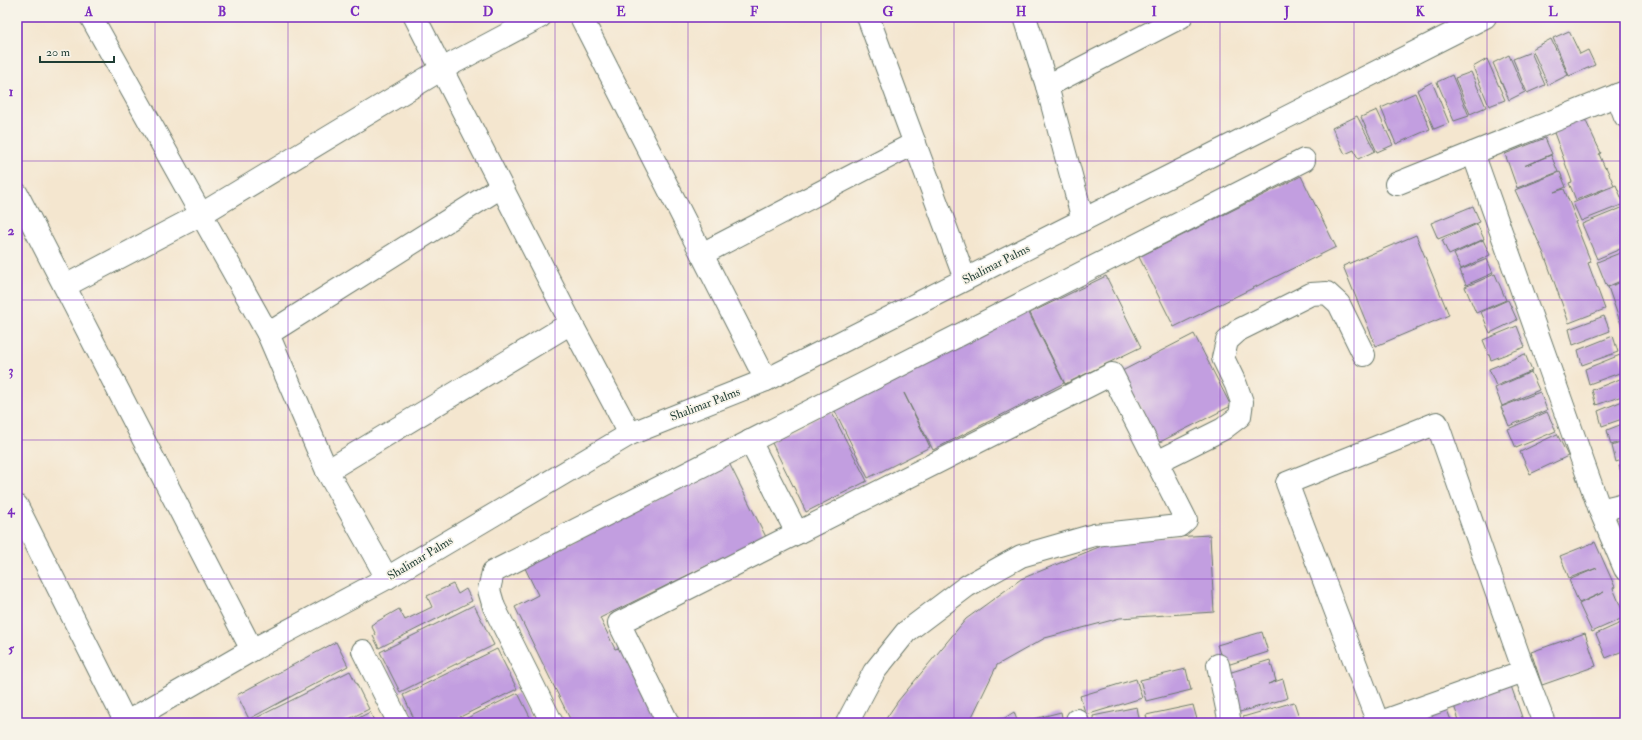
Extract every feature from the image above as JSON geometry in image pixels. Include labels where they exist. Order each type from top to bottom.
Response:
[{"type":"street","points":[[91,17],[200,215],[268,334],[327,471],[387,578]]},
{"type":"street","points":[[415,17],[571,323],[630,434]]},
{"type":"street","points":[[65,286],[200,215],[442,69],[540,17]]},
{"type":"street","points":[[581,17],[766,380]]},
{"type":"street","points":[[868,17],[965,279]]},
{"type":"street","points":[[1025,17],[1047,86],[1082,220]]},
{"type":"street","name":"Shalimar Palms","points":[[126,723],[252,650],[387,578],[630,434],[766,380],[1485,17]]},
{"type":"street","points":[[1047,86],[1173,19]]},
{"type":"street","points":[[1396,184],[1621,94],[1625,116]]},
{"type":"street","points":[[702,254],[915,143]]},
{"type":"street","points":[[1473,153],[1600,510],[1625,569]]},
{"type":"street","points":[[552,723],[494,607],[489,590],[493,572],[1304,160]]},
{"type":"street","points":[[268,334],[501,187]]},
{"type":"street","points":[[17,194],[252,650]]},
{"type":"street","points":[[1157,462],[1223,429],[1240,416],[1242,402],[1236,385],[1223,358],[1226,341],[1239,330],[1311,294],[1327,293],[1339,304],[1364,355]]},
{"type":"street","points":[[327,471],[571,323]]},
{"type":"street","points":[[668,723],[619,623],[1112,374],[1186,520],[1179,526],[1094,535],[1021,556],[967,586],[906,632],[874,672],[847,723]]},
{"type":"street","points":[[1524,671],[1378,723],[1287,483],[1437,423],[1524,671],[1544,723]]},
{"type":"street","points":[[750,441],[797,533]]},
{"type":"street","points":[[1600,510],[1625,504]]},
{"type":"street","points":[[17,506],[126,723]]},
{"type":"street","points":[[363,651],[399,723]]},
{"type":"street","points":[[1218,665],[1230,723]]},
{"type":"building","points":[[1569,31],[1580,54],[1588,50],[1595,65],[1569,76],[1553,38]]},
{"type":"building","points":[[1551,39],[1568,75],[1548,85],[1532,49]]},
{"type":"building","points":[[1531,52],[1545,85],[1527,93],[1513,59]]},
{"type":"building","points":[[1509,55],[1525,92],[1509,100],[1493,63]]},
{"type":"building","points":[[1487,59],[1505,100],[1489,106],[1473,67]]},
{"type":"building","points":[[1471,72],[1486,107],[1470,114],[1455,78]]},
{"type":"building","points":[[1452,75],[1469,116],[1454,121],[1437,82]]},
{"type":"building","points":[[1432,82],[1449,123],[1434,129],[1417,90]]},
{"type":"building","points":[[1415,93],[1430,129],[1396,144],[1381,108]]},
{"type":"building","points":[[1377,110],[1393,145],[1377,152],[1361,117]]},
{"type":"building","points":[[1357,116],[1375,151],[1358,159],[1354,150],[1345,154],[1332,128]]},
{"type":"building","points":[[1584,117],[1601,153],[1599,154],[1605,168],[1606,167],[1614,185],[1576,200],[1569,183],[1572,182],[1553,130]]},
{"type":"building","points":[[1545,138],[1552,154],[1524,166],[1551,155],[1558,172],[1517,188],[1505,154]]},
{"type":"building","points":[[1560,172],[1566,187],[1554,192],[1564,189],[1577,221],[1575,222],[1591,262],[1588,263],[1605,309],[1569,323],[1544,254],[1515,190]]},
{"type":"building","points":[[1301,176],[1336,247],[1174,327],[1139,257]]},
{"type":"building","points":[[1616,185],[1624,204],[1581,221],[1573,203]]},
{"type":"building","points":[[1473,206],[1480,222],[1438,239],[1431,223]]},
{"type":"building","points":[[1624,207],[1625,247],[1597,259],[1582,224]]},
{"type":"building","points":[[1477,224],[1484,239],[1449,255],[1442,240]]},
{"type":"building","points":[[1416,235],[1449,315],[1376,346],[1343,266]]},
{"type":"building","points":[[1483,240],[1490,255],[1461,269],[1454,254]]},
{"type":"building","points":[[1625,251],[1625,279],[1607,287],[1597,262]]},
{"type":"building","points":[[1487,259],[1493,273],[1466,285],[1460,270]]},
{"type":"building","points":[[1495,274],[1506,300],[1476,313],[1465,287]]},
{"type":"building","points":[[1106,276],[1141,347],[1065,384],[1030,313]]},
{"type":"building","points":[[1625,281],[1625,309],[1620,311],[1625,310],[1625,329],[1623,330],[1608,287]]},
{"type":"building","points":[[1508,300],[1517,320],[1490,333],[1481,312]]},
{"type":"building","points":[[1028,311],[1064,383],[933,450],[904,393],[930,447],[868,478],[834,409]]},
{"type":"building","points":[[1604,316],[1610,331],[1573,345],[1569,329]]},
{"type":"building","points":[[1517,326],[1525,347],[1491,360],[1483,340]]},
{"type":"building","points":[[1194,334],[1231,406],[1158,443],[1122,371]]},
{"type":"building","points":[[1613,336],[1618,352],[1582,365],[1578,350]]},
{"type":"building","points":[[1525,354],[1532,371],[1496,386],[1489,369]]},
{"type":"building","points":[[1620,355],[1625,371],[1589,384],[1585,369]]},
{"type":"building","points":[[1531,372],[1539,390],[1502,406],[1495,388]]},
{"type":"building","points":[[1625,377],[1625,395],[1596,405],[1592,390]]},
{"type":"building","points":[[1540,392],[1547,410],[1509,426],[1501,407]]},
{"type":"building","points":[[1625,400],[1625,418],[1602,426],[1598,411]]},
{"type":"building","points":[[831,411],[867,481],[806,512],[771,441]]},
{"type":"building","points":[[1547,412],[1556,431],[1516,448],[1508,429]]},
{"type":"building","points":[[1625,423],[1625,440],[1611,445],[1607,430]]},
{"type":"building","points":[[1557,434],[1568,456],[1530,474],[1520,452]]},
{"type":"building","points":[[1625,441],[1625,459],[1616,462],[1612,446]]},
{"type":"building","points":[[729,463],[766,537],[600,618],[615,649],[623,647],[658,723],[572,723],[515,607],[538,595],[524,566]]},
{"type":"building","points":[[1625,463],[1625,480],[1624,481],[1619,466]]},
{"type":"building","points":[[1210,535],[1214,612],[1120,618],[1045,638],[997,665],[969,723],[883,723],[898,701],[966,619],[1021,579],[1116,540]]},
{"type":"building","points":[[1595,542],[1615,587],[1613,588],[1625,617],[1592,632],[1579,604],[1604,592],[1579,603],[1569,580],[1597,568],[1569,578],[1560,556]]},
{"type":"building","points":[[453,584],[458,594],[466,589],[472,601],[379,648],[373,636],[376,635],[371,625],[399,609],[405,620],[432,607],[427,596]]},
{"type":"building","points":[[474,605],[494,645],[400,692],[380,652]]},
{"type":"building","points":[[1625,621],[1625,650],[1606,658],[1596,634]]},
{"type":"building","points":[[1262,632],[1268,652],[1224,666],[1217,645]]},
{"type":"building","points":[[1585,633],[1596,666],[1542,685],[1531,652]]},
{"type":"building","points":[[336,642],[348,666],[249,719],[237,695]]},
{"type":"building","points":[[497,649],[517,689],[448,723],[416,723],[403,695]]},
{"type":"building","points":[[1270,660],[1276,681],[1268,684],[1283,679],[1288,698],[1233,714],[1222,675]]},
{"type":"building","points":[[1186,669],[1191,690],[1146,701],[1140,680]]},
{"type":"building","points":[[350,671],[369,709],[341,723],[254,723],[252,720]]},
{"type":"building","points":[[1136,679],[1142,698],[1086,715],[1080,696]]},
{"type":"building","points":[[1510,683],[1524,723],[1460,723],[1453,703]]},
{"type":"building","points":[[518,693],[533,723],[457,723]]},
{"type":"building","points":[[1294,702],[1301,723],[1245,723],[1243,717]]},
{"type":"building","points":[[1193,705],[1198,723],[1148,723],[1146,715]]},
{"type":"building","points":[[1137,707],[1140,723],[1094,723],[1093,716]]},
{"type":"building","points":[[1446,707],[1452,723],[1406,723]]},
{"type":"building","points":[[370,712],[375,723],[349,723]]},
{"type":"building","points":[[1014,712],[1018,723],[997,723]]},
{"type":"building","points":[[1061,712],[1063,723],[1022,723],[1022,722]]}]
